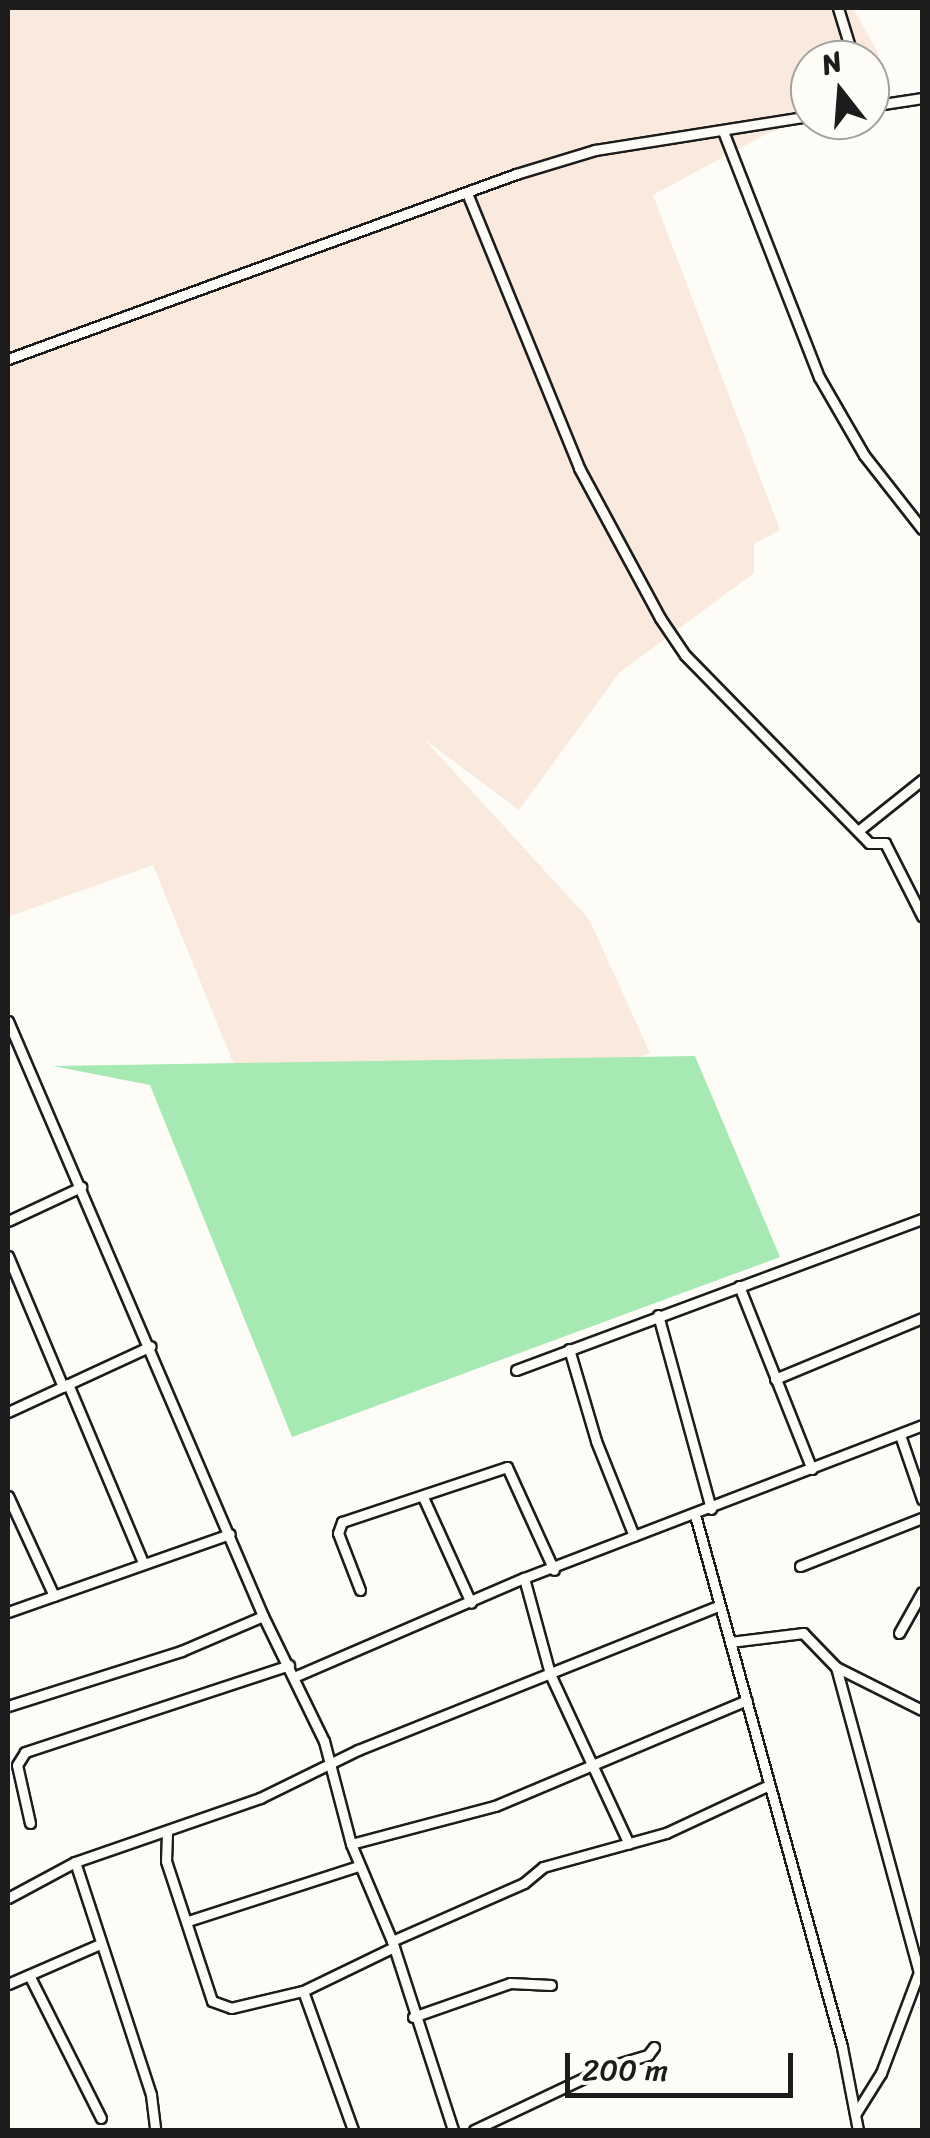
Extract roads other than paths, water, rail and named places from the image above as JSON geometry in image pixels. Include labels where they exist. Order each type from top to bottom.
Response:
[{"type":"street","points":[[838,8],[848,40]]},
{"type":"street","points":[[890,103],[922,98]]},
{"type":"street","points":[[8,360],[595,150],[790,119]]},
{"type":"street","points":[[724,130],[819,377],[864,454],[922,529]]},
{"type":"street","points":[[466,193],[578,468],[660,618],[686,655],[869,843],[885,842],[922,916]]},
{"type":"street","points":[[858,832],[922,780]]},
{"type":"street","points":[[8,1021],[151,1346],[263,1616],[296,1676],[331,1762],[358,1866],[393,1944],[454,2130]]},
{"type":"street","points":[[8,1222],[82,1187]]},
{"type":"street","points":[[516,1370],[922,1219]]},
{"type":"street","points":[[8,1256],[143,1562]]},
{"type":"street","points":[[739,1286],[812,1469]]},
{"type":"street","points":[[658,1314],[710,1509]]},
{"type":"street","points":[[775,1379],[922,1318]]},
{"type":"street","points":[[8,1412],[151,1346]]},
{"type":"street","points":[[570,1349],[596,1441],[634,1536]]},
{"type":"street","points":[[296,1676],[524,1578],[554,1570],[922,1425]]},
{"type":"street","points":[[900,1435],[922,1499]]},
{"type":"street","points":[[360,1590],[338,1533],[342,1522],[506,1467],[554,1570]]},
{"type":"street","points":[[8,1496],[54,1596]]},
{"type":"street","points":[[423,1497],[471,1603]]},
{"type":"street","points":[[695,1514],[858,2130]]},
{"type":"street","points":[[800,1566],[922,1518]]},
{"type":"street","points":[[8,1612],[230,1534]]},
{"type":"street","points":[[524,1578],[550,1674],[630,1844]]},
{"type":"street","points":[[899,1633],[922,1592]]},
{"type":"street","points":[[8,1898],[75,1862],[260,1798],[331,1762],[718,1606]]},
{"type":"street","points":[[8,1706],[181,1650],[263,1616]]},
{"type":"street","points":[[730,1642],[803,1633],[836,1667],[922,1710]]},
{"type":"street","points":[[30,1823],[17,1772],[25,1752],[289,1665]]},
{"type":"street","points":[[836,1667],[921,1971],[881,2074],[856,2113]]},
{"type":"street","points":[[351,1844],[496,1806],[747,1700]]},
{"type":"street","points":[[167,1833],[166,1861],[218,2006],[303,1990],[524,1884],[543,1866],[630,1844],[769,1785]]},
{"type":"street","points":[[75,1862],[152,2094],[155,2130]]},
{"type":"street","points":[[188,1921],[358,1866]]},
{"type":"street","points":[[8,1984],[100,1944]]},
{"type":"street","points":[[29,1975],[101,2118]]},
{"type":"street","points":[[414,2016],[510,1983],[550,1985]]},
{"type":"street","points":[[303,1990],[354,2130]]},
{"type":"street","points":[[474,2130],[607,2067],[648,2055],[654,2047]]}]
